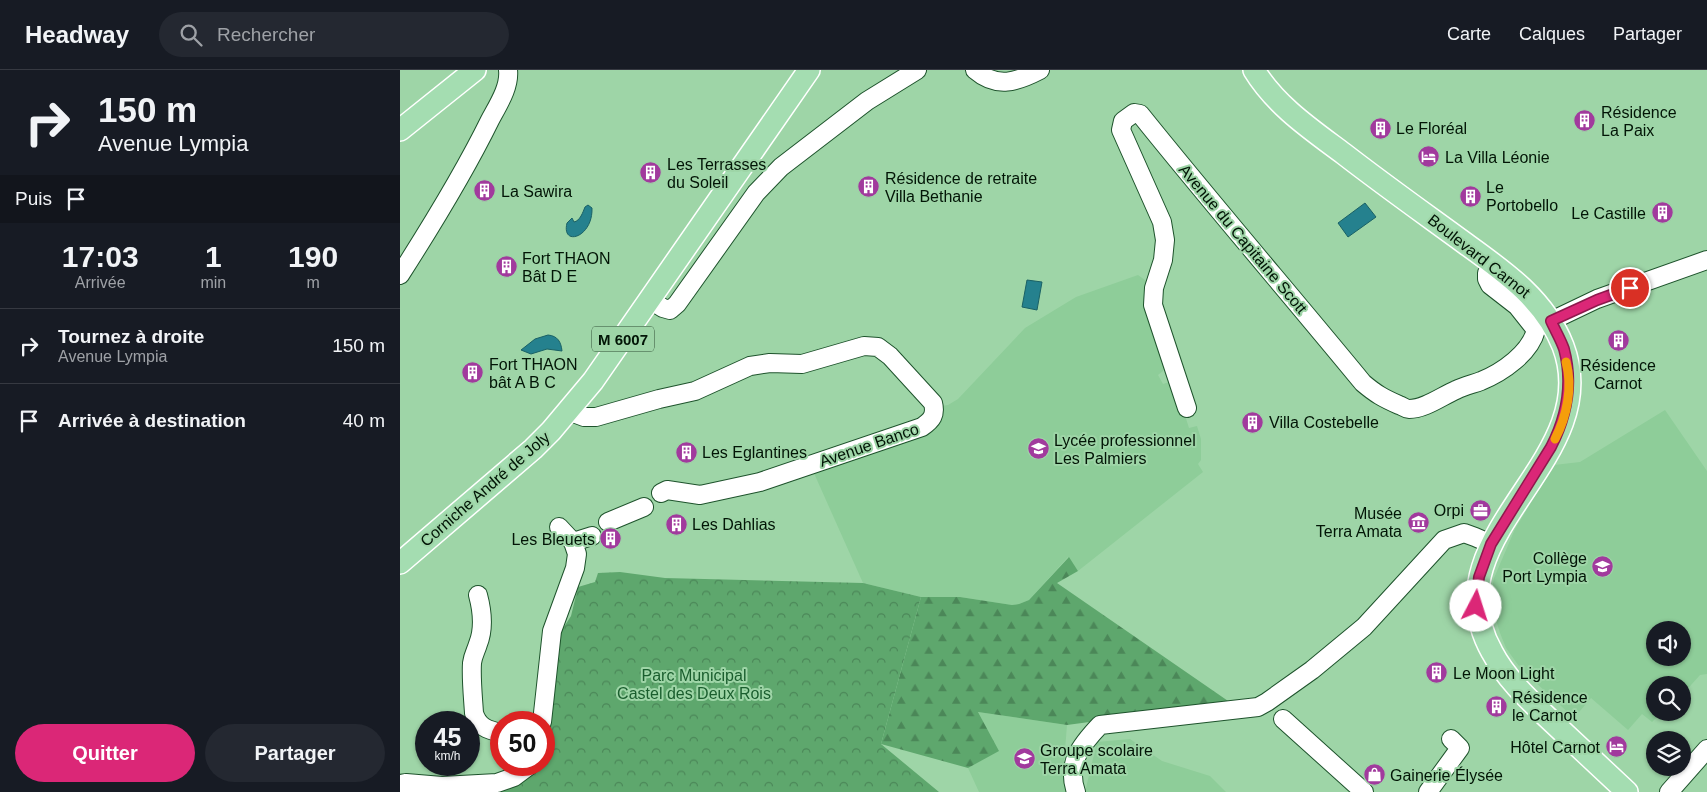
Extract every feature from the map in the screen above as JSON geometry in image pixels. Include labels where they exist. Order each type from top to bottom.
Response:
[{"type":"main road","points":[[400,130],[475,70]]},
{"type":"main road","name":"Corniche André de Joly","points":[[400,563],[533,450],[593,382],[809,70]]},
{"type":"main road","name":"Boulevard Carnot","points":[[1254,70],[1274,96],[1308,127],[1493,264],[1524,289],[1551,321],[1563,347],[1568,367],[1568,395],[1565,413],[1560,431],[1551,447],[1491,544],[1479,577],[1476,606],[1478,620],[1492,654],[1507,674],[1529,699],[1627,792]]},
{"type":"street","points":[[400,275],[479,143],[508,82],[508,70]]},
{"type":"street","points":[[650,300],[670,310],[677,304],[756,193],[781,166],[867,100],[917,70]]},
{"type":"street","points":[[975,70],[983,77],[994,81],[1010,82],[1026,78],[1040,70]]},
{"type":"street","name":"Avenue du Capitaine Scott","points":[[1187,408],[1153,305],[1154,288],[1163,260],[1165,240],[1162,222],[1121,130],[1123,121],[1134,113],[1140,114],[1363,383],[1377,395],[1391,402],[1408,409],[1418,408],[1457,389],[1483,380],[1522,354],[1530,344],[1536,330],[1518,306],[1490,285],[1487,279],[1487,273],[1493,264]]},
{"type":"street","points":[[1551,321],[1597,300],[1707,260]]},
{"type":"street","name":"Avenue Banco","points":[[568,411],[584,417],[596,418],[659,399],[695,391],[750,366],[770,363],[802,364],[864,346],[878,347],[890,356],[933,402],[935,411],[932,420],[922,427],[820,462],[760,482],[700,494],[667,490],[661,493]]},
{"type":"street","points":[[608,522],[644,507]]},
{"type":"street","points":[[543,711],[552,631],[575,568],[578,554],[574,542],[559,527]]},
{"type":"street","points":[[1076,792],[1073,782],[1075,758],[1086,740],[1100,725],[1258,707],[1312,670],[1364,626],[1444,540],[1464,533],[1491,544]]},
{"type":"street","points":[[574,542],[592,536]]},
{"type":"street","points":[[478,595],[482,608],[479,644],[474,654],[472,665],[474,713],[476,720],[490,730]]},
{"type":"street","points":[[1283,719],[1364,792]]},
{"type":"street","points":[[1691,754],[1707,737]]},
{"type":"street","points":[[1428,792],[1460,748],[1451,739]]},
{"type":"street","points":[[1669,792],[1707,750]]},
{"type":"street","points":[[1677,792],[1707,759]]},
{"type":"street","points":[[400,784],[406,783],[445,789],[497,783],[515,776]]},
{"type":"street","points":[[1657,792],[1672,776]]},
{"type":"shaded area","name":"Lycée professionnel Les Palmiers","points":[[1138,275],[1149,283],[1167,362],[1163,371],[1158,375],[1163,384],[1169,382],[1175,384],[1189,428],[1197,426],[1201,439],[1201,460],[1198,464],[1203,472],[1078,571],[1068,557],[1029,600],[1019,604],[1012,605],[960,597],[921,597],[863,583],[813,471],[936,428],[942,415],[941,406],[948,405],[958,399],[1025,328],[1076,297]]},
{"type":"shaded area","name":"Collège Port Lympia","points":[[1665,410],[1707,471],[1707,674],[1700,675],[1691,685],[1691,676],[1646,676],[1646,717],[1642,714],[1628,730],[1591,698],[1574,718],[1521,669],[1506,648],[1491,604],[1494,578],[1515,529],[1554,465],[1580,462]]},
{"type":"shaded area","name":"Groupe scolaire Terra Amata","points":[[978,712],[1067,725],[1063,775],[1069,792],[979,792],[968,768],[998,751]]},
{"type":"shaded area","points":[[1130,739],[1162,761],[1210,776],[1226,792],[1085,792],[1097,742]]},
{"type":"green space","points":[[1069,557],[1078,571],[1057,583],[1231,703],[1067,725],[978,712],[999,751],[968,768],[881,744],[921,597],[960,597],[1012,605],[1019,604],[1029,600]]},
{"type":"green space","name":"Parc Municipal Castel des Deux Rois","points":[[620,572],[665,578],[863,583],[921,597],[881,744],[939,792],[475,792],[512,776],[555,776],[555,711],[549,711],[556,639],[571,616],[578,587],[595,582],[598,573]]},
{"type":"water","points":[[1365,203],[1376,217],[1348,237],[1338,223]]},
{"type":"water","points":[[588,205],[592,208],[588,226],[578,236],[573,237],[569,235],[566,230],[567,223],[572,218],[574,222],[578,220]]},
{"type":"water","points":[[1027,280],[1042,282],[1037,310],[1022,307]]},
{"type":"water","points":[[548,335],[558,340],[562,351],[547,349],[531,354],[521,350],[535,339]]},
{"type":"slow traffic","points":[[1555,439],[1560,431],[1568,395],[1569,382],[1566,362]]},
{"type":"place","name":"Résidence La Paix","points":[[1585,121]]},
{"type":"place","name":"Le Floréal","points":[[1380,128]]},
{"type":"place","name":"La Villa Léonie","points":[[1429,157]]},
{"type":"place","name":"Les Terrasses du Soleil","points":[[651,173]]},
{"type":"place","name":"Résidence de retraite Villa Bethanie","points":[[869,187]]},
{"type":"place","name":"La Sawira","points":[[485,191]]},
{"type":"place","name":"Le Portobello","points":[[1470,196]]},
{"type":"place","name":"Le Castille","points":[[1662,213]]},
{"type":"place","name":"Fort THAON Bât D E","points":[[506,267]]},
{"type":"place","name":"Résidence Carnot","points":[[1618,341]]},
{"type":"place","name":"Fort THAON bât A B C","points":[[473,373]]},
{"type":"place","name":"Villa Costebelle","points":[[1253,422]]},
{"type":"place","name":"Lycée professionnel Les Palmiers","points":[[1038,449]]},
{"type":"place","name":"Les Eglantines","points":[[686,452]]},
{"type":"place","name":"Orpi","points":[[1480,510]]},
{"type":"place","name":"Musée Terra Amata","points":[[1418,522]]},
{"type":"place","name":"Les Dahlias","points":[[676,524]]},
{"type":"place","name":"Les Bleuets","points":[[611,539]]},
{"type":"place","name":"Collège Port Lympia","points":[[1603,567]]},
{"type":"place","name":"Le Moon Light","points":[[1437,673]]},
{"type":"place","name":"Résidence le Carnot","points":[[1496,706]]},
{"type":"place","name":"Hôtel Carnot","points":[[1616,747]]},
{"type":"place","name":"Groupe scolaire Terra Amata","points":[[1024,759]]},
{"type":"place","name":"Gainerie Élysée","points":[[1374,775]]},
{"type":"route","points":[[1476,606],[1479,577],[1491,544],[1551,447],[1560,431],[1565,413],[1569,382],[1568,367],[1563,347],[1551,321],[1597,300],[1630,288]]}]
